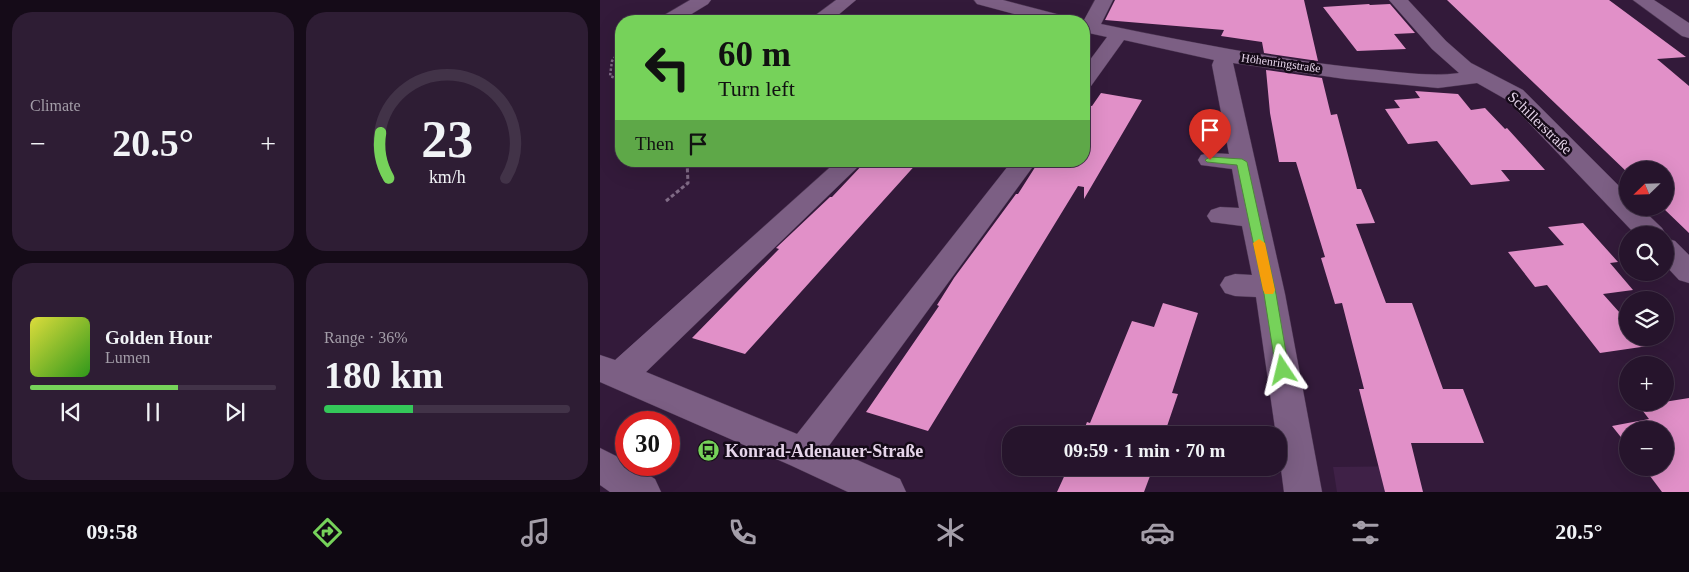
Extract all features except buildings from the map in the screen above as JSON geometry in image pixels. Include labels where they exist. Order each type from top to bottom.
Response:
[{"type":"street","points":[[678,15],[702,0]]},
{"type":"street","points":[[828,15],[847,0]]},
{"type":"street","points":[[983,0],[1038,15]]},
{"type":"street","points":[[1090,21],[1104,0]]},
{"type":"street","name":"Schillerstraße","points":[[1398,0],[1439,45],[1464,67],[1515,96],[1643,226]]},
{"type":"street","points":[[1642,0],[1689,32]]},
{"type":"street","points":[[1003,15],[1012,8]]},
{"type":"street","name":"Höhenringstraße","points":[[1090,28],[1226,56],[1345,72],[1438,82],[1479,76]]},
{"type":"street","points":[[1090,74],[1120,34]]},
{"type":"street","points":[[1226,56],[1222,65],[1268,287],[1303,492]]},
{"type":"street","points":[[1210,160],[1242,162]]},
{"type":"street","points":[[845,167],[609,372],[803,453],[887,492]]},
{"type":"street","points":[[803,453],[1020,167]]},
{"type":"street","points":[[1220,216],[1254,218]]},
{"type":"street","points":[[1674,257],[1689,273]]},
{"type":"street","points":[[1235,285],[1268,287]]},
{"type":"street","points":[[600,465],[642,492]]},
{"type":"path","points":[[615,53],[610,64],[610,76],[615,78]]},
{"type":"path","points":[[666,201],[688,183],[687,167]]},
{"type":"shaded area","points":[[1416,466],[1423,492],[1337,492],[1333,467]]},
{"type":"slow traffic","points":[[1259,243],[1269,290]]},
{"type":"place","name":"Konrad-Adenauer-Straße","points":[[709,451]]},
{"type":"route","points":[[1210,160],[1242,162],[1270,294],[1283,370]]}]
